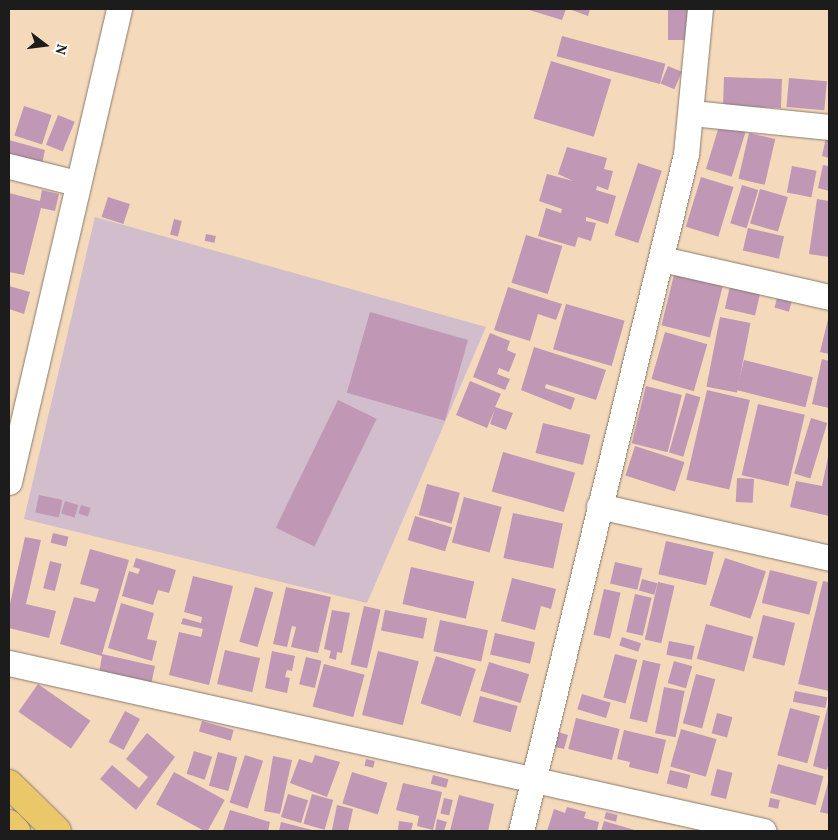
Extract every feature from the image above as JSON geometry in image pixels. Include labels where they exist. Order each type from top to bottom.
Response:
[{"type":"highway","points":[[9,784],[56,831]]},
{"type":"highway","points":[[9,824],[16,831]]},
{"type":"street","points":[[9,482],[76,183],[119,9]]},
{"type":"street","points":[[521,831],[532,778],[599,506],[662,259],[692,113],[700,9]]},
{"type":"street","points":[[692,113],[829,127]]},
{"type":"street","points":[[9,166],[76,183]]},
{"type":"street","points":[[662,259],[829,296]]},
{"type":"street","points":[[599,506],[829,558]]},
{"type":"street","points":[[9,663],[764,831]]},
{"type":"shaded area","points":[[95,217],[486,327],[367,603],[24,519]]},
{"type":"building","points":[[526,9],[566,9],[562,20]]},
{"type":"building","points":[[569,9],[590,9],[588,16]]},
{"type":"building","points":[[668,9],[694,9],[694,40],[668,40]]},
{"type":"building","points":[[562,36],[665,64],[660,84],[557,56]]},
{"type":"building","points":[[551,61],[611,79],[594,137],[533,118]]},
{"type":"building","points":[[668,66],[682,72],[674,89],[661,83]]},
{"type":"building","points":[[724,77],[782,79],[781,108],[723,106]]},
{"type":"building","points":[[789,78],[827,81],[824,110],[786,107]]},
{"type":"building","points":[[24,106],[52,115],[42,144],[14,135]]},
{"type":"building","points":[[58,115],[75,122],[63,151],[46,145]]},
{"type":"building","points":[[720,123],[746,131],[732,177],[706,169]]},
{"type":"building","points":[[749,133],[775,139],[765,185],[738,179]]},
{"type":"building","points":[[827,133],[829,133],[829,158],[822,156]]},
{"type":"building","points":[[9,140],[45,150],[42,164],[9,154]]},
{"type":"building","points":[[567,147],[607,158],[604,169],[613,171],[608,190],[597,186],[596,190],[616,196],[608,224],[586,217],[586,221],[596,223],[591,241],[578,237],[575,247],[538,236],[546,208],[561,213],[562,209],[539,201],[547,174],[573,181],[558,174]]},
{"type":"building","points":[[638,163],[662,171],[638,243],[615,235]]},
{"type":"building","points":[[823,165],[829,166],[829,191],[818,188]]},
{"type":"building","points":[[792,166],[817,171],[811,197],[787,193]]},
{"type":"building","points":[[701,177],[734,187],[718,237],[686,227]]},
{"type":"building","points":[[742,185],[758,190],[747,228],[730,223]]},
{"type":"building","points":[[760,189],[788,197],[778,232],[750,224]]},
{"type":"building","points":[[42,190],[59,194],[55,211],[41,208],[24,275],[9,272],[9,193],[40,201]]},
{"type":"building","points":[[108,197],[130,204],[123,224],[102,217]]},
{"type":"building","points":[[817,199],[829,201],[829,257],[809,254]]},
{"type":"building","points":[[174,219],[182,221],[178,236],[170,235]]},
{"type":"building","points":[[748,228],[784,236],[779,259],[743,250]]},
{"type":"building","points":[[206,234],[216,236],[214,243],[205,241]]},
{"type":"building","points":[[526,235],[562,246],[548,294],[511,283]]},
{"type":"building","points":[[675,271],[724,283],[710,337],[661,325]]},
{"type":"building","points":[[9,286],[30,292],[24,314],[9,309]]},
{"type":"building","points":[[730,286],[760,293],[755,315],[725,308]]},
{"type":"building","points":[[508,287],[562,304],[556,320],[538,314],[530,341],[494,330]]},
{"type":"building","points":[[778,295],[792,299],[789,312],[774,307]]},
{"type":"building","points":[[566,304],[625,321],[612,366],[553,349]]},
{"type":"building","points":[[370,312],[468,340],[445,421],[347,393]]},
{"type":"building","points":[[829,315],[829,354],[820,352]]},
{"type":"building","points":[[720,317],[750,323],[737,393],[706,387]]},
{"type":"building","points":[[665,332],[707,344],[694,391],[651,379]]},
{"type":"building","points":[[490,333],[510,341],[507,350],[516,354],[509,372],[499,368],[497,374],[510,379],[505,390],[473,377]]},
{"type":"building","points":[[534,347],[606,370],[596,400],[546,384],[545,388],[575,398],[571,410],[521,390]]},
{"type":"building","points":[[822,359],[829,361],[829,408],[812,404]]},
{"type":"building","points":[[744,360],[813,377],[805,407],[737,390]]},
{"type":"building","points":[[470,381],[501,394],[495,407],[513,413],[506,430],[490,424],[495,409],[487,428],[456,415]]},
{"type":"building","points":[[646,386],[682,395],[668,452],[632,443]]},
{"type":"building","points":[[707,390],[750,400],[729,490],[686,480]]},
{"type":"building","points":[[686,393],[700,397],[683,457],[669,453]]},
{"type":"building","points":[[338,400],[377,419],[314,546],[276,528]]},
{"type":"building","points":[[758,404],[805,415],[788,486],[742,475]]},
{"type":"building","points":[[811,418],[827,423],[810,478],[794,473]]},
{"type":"building","points":[[543,423],[591,435],[583,465],[536,453]]},
{"type":"building","points":[[635,446],[684,462],[675,492],[625,475]]},
{"type":"building","points":[[503,452],[575,473],[564,512],[492,491]]},
{"type":"building","points":[[828,457],[829,516],[790,507],[796,481],[822,486]]},
{"type":"building","points":[[737,478],[754,479],[753,503],[736,502]]},
{"type":"building","points":[[427,484],[460,493],[452,524],[419,515]]},
{"type":"building","points":[[39,495],[62,500],[59,518],[35,513]]},
{"type":"building","points":[[464,497],[502,507],[490,552],[452,542]]},
{"type":"building","points":[[65,501],[78,505],[75,518],[61,513]]},
{"type":"building","points":[[81,505],[91,508],[88,517],[78,514]]},
{"type":"building","points":[[513,513],[563,524],[553,569],[503,558]]},
{"type":"building","points":[[415,516],[452,527],[445,551],[408,540]]},
{"type":"building","points":[[53,533],[69,537],[66,547],[51,543]]},
{"type":"building","points":[[25,537],[41,540],[26,604],[56,611],[49,638],[9,628],[9,608]]},
{"type":"building","points":[[666,541],[714,552],[706,585],[658,574]]},
{"type":"building","points":[[90,549],[129,560],[102,654],[155,666],[151,685],[99,673],[102,656],[60,644],[74,597],[95,602],[99,589],[80,584]]},
{"type":"building","points":[[136,558],[176,570],[169,593],[158,590],[153,605],[122,596],[129,571],[138,574],[140,569],[133,567]]},
{"type":"building","points":[[725,558],[766,571],[750,619],[710,606]]},
{"type":"building","points":[[50,561],[62,564],[55,591],[43,588]]},
{"type":"building","points":[[615,562],[642,568],[637,590],[610,583]]},
{"type":"building","points":[[411,567],[474,582],[466,619],[402,604]]},
{"type":"building","points":[[770,570],[818,582],[809,615],[762,603]]},
{"type":"building","points":[[193,576],[233,586],[209,685],[169,675],[179,632],[201,637],[203,629],[181,624],[183,618],[201,623],[202,617],[184,612]]},
{"type":"building","points":[[512,578],[556,589],[551,609],[541,606],[535,630],[501,621]]},
{"type":"building","points":[[642,579],[657,583],[654,595],[639,591]]},
{"type":"building","points":[[823,581],[829,582],[829,691],[798,684]]},
{"type":"building","points":[[658,582],[675,586],[661,643],[645,639]]},
{"type":"building","points":[[255,587],[273,592],[258,647],[239,642]]},
{"type":"building","points":[[286,587],[331,597],[318,653],[291,647],[296,627],[292,626],[287,647],[273,644]]},
{"type":"building","points":[[604,589],[621,593],[610,639],[593,635]]},
{"type":"building","points":[[635,594],[652,598],[643,636],[626,632]]},
{"type":"building","points":[[121,603],[154,613],[147,639],[157,641],[152,661],[108,648]]},
{"type":"building","points":[[364,606],[381,610],[367,668],[351,664]]},
{"type":"building","points":[[332,610],[350,613],[342,653],[337,652],[336,660],[329,658],[331,651],[324,649]]},
{"type":"building","points":[[385,610],[427,618],[423,639],[381,631]]},
{"type":"building","points":[[763,615],[795,623],[784,666],[752,658]]},
{"type":"building","points":[[440,620],[488,630],[481,661],[433,651]]},
{"type":"building","points":[[706,624],[753,637],[744,671],[697,659]]},
{"type":"building","points":[[495,633],[535,642],[530,664],[490,654]]},
{"type":"building","points":[[622,637],[641,643],[638,652],[619,646]]},
{"type":"building","points":[[669,641],[695,646],[692,660],[666,655]]},
{"type":"building","points":[[225,650],[260,658],[252,692],[217,684]]},
{"type":"building","points":[[272,651],[295,656],[292,671],[287,670],[285,677],[290,678],[287,693],[265,688]]},
{"type":"building","points":[[378,651],[419,661],[403,725],[362,715]]},
{"type":"building","points":[[615,654],[637,660],[626,703],[603,697]]},
{"type":"building","points":[[436,656],[476,669],[460,717],[421,704]]},
{"type":"building","points":[[306,657],[322,661],[315,688],[299,684]]},
{"type":"building","points":[[643,660],[661,664],[647,723],[630,718]]},
{"type":"building","points":[[674,661],[692,666],[686,688],[668,683]]},
{"type":"building","points":[[489,662],[529,674],[520,703],[480,691]]},
{"type":"building","points":[[324,664],[365,675],[353,717],[313,707]]},
{"type":"building","points":[[696,674],[715,679],[702,728],[683,723]]},
{"type":"building","points":[[38,684],[90,721],[71,749],[18,712]]},
{"type":"building","points":[[664,687],[685,691],[676,737],[655,733]]},
{"type":"building","points":[[795,691],[827,697],[825,708],[793,702]]},
{"type":"building","points":[[582,694],[611,703],[606,718],[577,709]]},
{"type":"building","points":[[480,696],[518,706],[511,732],[473,722]]},
{"type":"building","points":[[829,701],[829,762],[827,770],[813,766]]},
{"type":"building","points":[[790,708],[820,716],[807,763],[777,755]]},
{"type":"building","points":[[125,711],[140,719],[124,750],[109,742]]},
{"type":"building","points":[[717,713],[732,717],[727,737],[712,733]]},
{"type":"building","points":[[576,718],[620,729],[612,760],[568,749]]},
{"type":"building","points":[[202,721],[234,730],[231,741],[199,732]]},
{"type":"building","points":[[681,729],[717,739],[706,777],[670,766]]},
{"type":"building","points":[[624,730],[666,740],[658,774],[629,767],[630,762],[617,759]]},
{"type":"building","points":[[558,732],[568,735],[564,749],[555,747]]},
{"type":"building","points":[[147,733],[175,757],[136,810],[100,779],[112,765],[139,788],[148,777],[126,759]]},
{"type":"building","points":[[194,751],[212,757],[205,780],[187,774]]},
{"type":"building","points":[[218,752],[237,757],[228,791],[209,786]]},
{"type":"building","points":[[245,755],[263,761],[248,808],[230,803]]},
{"type":"building","points":[[315,755],[340,762],[327,797],[290,783],[299,759],[312,763]]},
{"type":"building","points":[[273,756],[292,760],[280,814],[264,811]]},
{"type":"building","points":[[366,759],[375,761],[373,768],[364,766]]},
{"type":"building","points":[[778,764],[823,776],[816,805],[770,793]]},
{"type":"building","points":[[717,769],[733,773],[726,799],[710,795]]},
{"type":"building","points":[[670,770],[690,775],[687,789],[667,784]]},
{"type":"building","points":[[174,772],[225,800],[208,831],[204,831],[156,804]]},
{"type":"building","points":[[352,772],[387,783],[378,814],[342,804]]},
{"type":"building","points":[[433,775],[448,779],[446,788],[431,784]]},
{"type":"building","points":[[829,779],[829,814],[820,812]]},
{"type":"building","points":[[403,783],[442,792],[433,830],[417,826],[419,816],[396,810]]},
{"type":"building","points":[[288,794],[308,800],[301,823],[281,817]]},
{"type":"building","points":[[312,794],[333,800],[325,830],[303,824]]},
{"type":"building","points":[[459,795],[494,804],[488,831],[450,831]]},
{"type":"building","points":[[444,798],[453,800],[449,816],[440,814]]},
{"type":"building","points":[[770,798],[780,800],[778,809],[768,807]]},
{"type":"building","points":[[337,805],[353,809],[348,831],[332,830]]},
{"type":"building","points":[[567,807],[586,812],[584,818],[599,822],[597,831],[547,831],[554,809],[565,813]]},
{"type":"building","points":[[230,810],[270,822],[268,831],[223,831]]},
{"type":"building","points":[[606,812],[618,815],[616,822],[604,819]]},
{"type":"building","points":[[437,819],[447,822],[444,831],[435,831]]},
{"type":"building","points":[[399,821],[413,823],[411,831],[398,831]]},
{"type":"building","points":[[604,821],[638,831],[601,831]]},
{"type":"building","points":[[281,822],[316,831],[279,831]]}]
